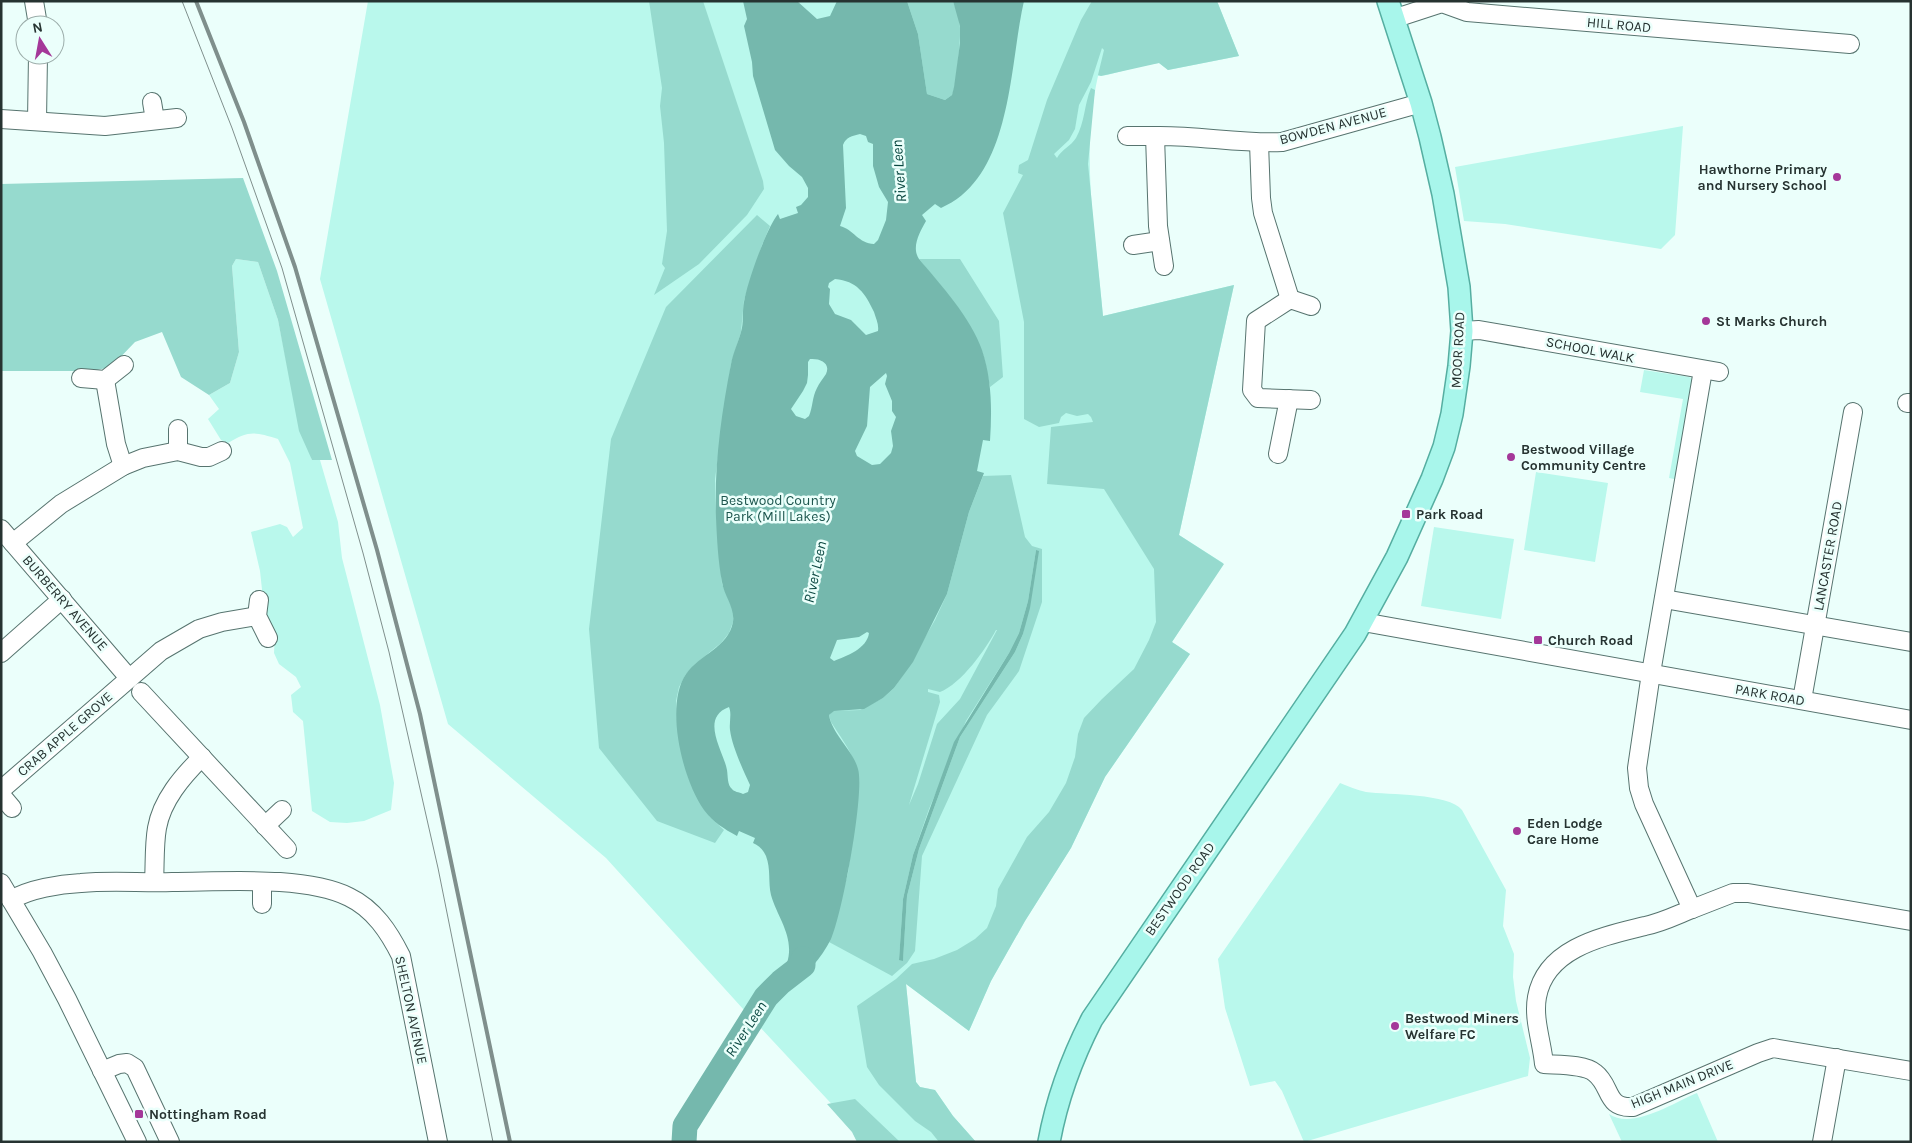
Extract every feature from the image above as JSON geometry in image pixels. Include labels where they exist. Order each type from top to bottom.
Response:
[{"type":"main road","name":"MOOR ROAD","points":[[1344,652],[1363,622],[1401,549],[1432,479],[1452,414],[1462,331],[1454,247],[1443,194],[1421,103],[1390,10]]},
{"type":"main road","name":"BESTWOOD ROAD","points":[[1049,1142],[1060,1094],[1077,1049],[1092,1019],[1344,652]]},
{"type":"street","points":[[37,2],[38,15]]},
{"type":"street","name":"HILL ROAD","points":[[1390,10],[1442,2],[1467,12],[1850,44]]},
{"type":"street","points":[[37,121],[38,65]]},
{"type":"street","points":[[152,102],[155,120]]},
{"type":"street","name":"BOWDEN AVENUE","points":[[1127,136],[1176,135],[1260,143],[1282,142],[1421,103]]},
{"type":"street","points":[[1,119],[105,126],[177,118]]},
{"type":"street","points":[[1155,136],[1158,226],[1164,266]]},
{"type":"street","points":[[1260,143],[1263,213],[1290,299]]},
{"type":"street","points":[[1133,246],[1160,241]]},
{"type":"street","points":[[1290,299],[1311,306]]},
{"type":"street","points":[[1290,299],[1256,321],[1252,390],[1258,398],[1311,400]]},
{"type":"street","name":"SCHOOL WALK","points":[[1462,331],[1479,330],[1711,371],[1664,599]]},
{"type":"street","points":[[81,378],[105,380],[124,366]]},
{"type":"street","points":[[105,380],[116,444],[123,466]]},
{"type":"street","points":[[1278,454],[1289,399]]},
{"type":"street","name":"LANCASTER ROAD","points":[[1802,700],[1853,412]]},
{"type":"street","points":[[178,429],[178,451]]},
{"type":"street","points":[[13,543],[61,504],[123,466],[142,458],[178,451],[201,457],[222,451]]},
{"type":"street","name":"BURBERRY AVENUE","points":[[1,529],[129,678]]},
{"type":"street","points":[[1,653],[62,599]]},
{"type":"street","points":[[1692,909],[1644,804],[1639,788],[1637,768],[1664,599],[1911,642]]},
{"type":"street","name":"CRAB APPLE GROVE","points":[[1,790],[161,651],[192,632],[258,608],[268,638]]},
{"type":"street","name":"PARK ROAD","points":[[1363,622],[1911,720]]},
{"type":"street","points":[[141,692],[287,849]]},
{"type":"street","points":[[154,882],[157,828],[169,795],[186,773],[202,757]]},
{"type":"street","points":[[266,826],[282,810]]},
{"type":"street","name":"SHELTON AVENUE","points":[[11,900],[22,894],[81,882],[262,882],[329,889],[350,897],[371,912],[389,932],[401,956],[438,1142]]},
{"type":"street","points":[[262,882],[262,904]]},
{"type":"street","points":[[1,883],[42,952],[136,1142]]},
{"type":"street","name":"HIGH MAIN DRIVE","points":[[1911,921],[1748,893],[1732,894],[1647,926],[1597,939],[1582,946],[1555,963],[1546,973],[1537,997],[1537,1024],[1544,1064],[1586,1068],[1595,1072],[1612,1100],[1625,1108],[1633,1107],[1765,1050],[1782,1048],[1911,1071]]},
{"type":"street","points":[[1822,1142],[1837,1058]]},
{"type":"street","points":[[102,1071],[127,1063],[135,1068],[170,1142]]},
{"type":"green space","name":"Bestwood Country Park (Mill Lakes)","points":[[368,1],[1217,1],[1239,56],[1168,70],[1159,63],[1098,76],[1090,136],[1090,166],[1091,196],[1103,316],[1234,285],[1179,535],[1223,563],[1172,642],[1190,654],[1105,777],[1071,848],[1025,921],[991,981],[969,1031],[906,984],[916,1082],[920,1087],[935,1090],[953,1116],[976,1142],[867,1142],[606,858],[448,724],[320,279]]},
{"type":"green space","points":[[1683,126],[1675,235],[1661,249],[1505,224],[1464,221],[1455,167]]},
{"type":"green space","points":[[236,259],[258,262],[278,320],[289,374],[312,460],[320,460],[338,522],[342,558],[380,705],[394,783],[391,810],[364,821],[330,822],[312,811],[303,721],[293,712],[291,695],[301,687],[296,677],[279,664],[274,653],[275,633],[264,608],[260,571],[251,532],[280,524],[287,527],[293,537],[303,528],[290,463],[278,439],[258,434],[247,434],[228,443],[221,440],[208,419],[219,409],[209,395],[230,383],[239,352],[232,266]]},
{"type":"green space","points":[[1644,370],[1689,377],[1694,380],[1679,480],[1669,478],[1683,399],[1640,392]]},
{"type":"green space","points":[[1536,472],[1608,483],[1595,562],[1524,550]]},
{"type":"green space","points":[[1434,527],[1514,539],[1501,619],[1421,606]]},
{"type":"green space","points":[[1340,783],[1366,792],[1445,800],[1455,804],[1462,810],[1506,890],[1503,926],[1514,954],[1513,977],[1516,1001],[1530,1058],[1528,1076],[1304,1142],[1282,1091],[1275,1081],[1250,1086],[1225,1008],[1218,959]]},
{"type":"green space","points":[[1697,1093],[1718,1142],[1622,1142],[1609,1114],[1618,1118],[1641,1117]]},
{"type":"shaded area","points":[[649,1],[703,1],[763,181],[764,189],[747,215],[699,264],[654,295],[665,268],[662,264],[667,231],[664,143],[660,106],[662,88]]},
{"type":"shaded area","points":[[907,1],[953,1],[958,14],[960,33],[957,74],[954,91],[945,100],[927,94],[918,34]]},
{"type":"shaded area","points":[[1092,1],[1217,1],[1239,56],[1168,70],[1159,63],[1101,76],[1098,75],[1104,50],[1102,48],[1091,82],[1079,105],[1075,129],[1069,140],[1054,154],[1057,158],[1076,138],[1091,88],[1095,90],[1088,164],[1103,316],[1234,285],[1179,535],[1224,564],[1172,642],[1190,654],[1105,777],[1071,848],[1025,921],[991,981],[969,1031],[906,984],[916,1082],[920,1087],[935,1090],[953,1116],[976,1142],[939,1142],[931,1132],[915,1121],[879,1085],[867,1067],[857,1006],[896,979],[912,964],[934,959],[957,950],[975,939],[987,928],[996,906],[998,889],[1027,837],[1049,812],[1066,783],[1075,757],[1078,734],[1084,718],[1134,669],[1156,622],[1154,569],[1104,489],[1047,484],[1051,427],[1093,422],[1091,417],[1088,414],[1077,416],[1066,413],[1061,417],[1059,423],[1039,427],[1024,419],[1024,322],[1003,213],[1023,175],[1018,173],[1019,165],[1028,160],[1047,100],[1081,20]]},
{"type":"shaded area","points":[[243,178],[277,271],[332,460],[312,460],[299,431],[278,320],[258,262],[236,259],[232,266],[239,352],[230,383],[209,395],[181,377],[162,332],[135,342],[111,367],[92,371],[1,371],[1,184]]},
{"type":"shaded area","points":[[757,215],[770,226],[744,300],[741,332],[731,364],[715,479],[722,584],[733,610],[733,622],[729,633],[721,643],[686,674],[679,687],[676,701],[677,725],[688,777],[710,817],[724,830],[715,843],[657,821],[599,748],[589,629],[611,439],[666,307]]},
{"type":"shaded area","points":[[919,259],[960,259],[999,321],[1003,377],[990,387],[983,354],[976,337],[953,302]]},
{"type":"shaded area","points":[[1011,475],[1025,537],[1032,546],[1042,549],[1042,602],[1019,671],[987,715],[922,856],[915,951],[907,963],[892,976],[829,942],[848,873],[859,783],[853,758],[831,722],[829,715],[833,711],[860,710],[883,698],[894,688],[903,675],[935,620],[947,594],[969,512],[983,476]],"holes":[[[1036,550],[1037,562],[1023,634],[1015,652],[960,737],[919,849],[907,896],[903,960],[899,960],[903,899],[913,855],[929,809],[966,721],[1009,653],[1019,633],[1028,601]],[[996,630],[960,699],[937,724],[918,784],[909,805],[940,702],[939,695],[928,692],[928,689],[940,692],[956,682],[986,647]]]},
{"type":"shaded area","points":[[855,1099],[900,1142],[857,1142],[852,1132],[827,1104]]},
{"type":"water","points":[[743,1],[797,1],[817,19],[830,16],[837,1],[907,1],[918,34],[927,94],[945,100],[952,95],[960,43],[960,26],[953,1],[1024,1],[1004,117],[995,146],[982,172],[965,193],[941,208],[935,204],[922,215],[926,221],[916,245],[919,259],[963,314],[982,350],[988,373],[991,406],[990,441],[983,440],[977,471],[984,473],[969,512],[947,594],[913,662],[894,688],[883,698],[864,709],[834,711],[829,715],[834,729],[852,755],[858,769],[858,802],[855,827],[841,906],[831,939],[818,960],[790,990],[774,975],[787,963],[789,945],[785,928],[771,895],[768,866],[764,851],[753,843],[755,838],[739,831],[737,836],[719,825],[704,810],[696,797],[683,763],[676,723],[680,688],[686,674],[720,645],[730,631],[733,622],[731,606],[723,587],[717,542],[716,480],[724,402],[732,360],[742,329],[743,306],[746,293],[758,256],[773,221],[778,214],[780,219],[798,213],[796,207],[801,205],[808,197],[808,188],[802,177],[775,150],[753,76],[744,26],[747,19]],"holes":[[[860,134],[866,136],[868,142],[873,144],[873,166],[879,187],[888,202],[886,220],[878,240],[874,244],[864,242],[849,230],[840,226],[846,208],[843,145],[852,136]],[[835,279],[855,285],[864,294],[874,312],[878,331],[866,335],[851,320],[835,314],[829,304],[830,289],[828,287],[829,283]],[[810,359],[821,360],[826,364],[826,374],[815,391],[809,416],[805,419],[796,416],[791,409],[803,391],[808,375],[808,362]],[[886,373],[885,384],[892,401],[892,411],[896,417],[891,431],[893,446],[891,453],[880,464],[872,465],[857,456],[855,451],[867,426],[870,387]],[[867,632],[869,633],[860,648],[834,661],[830,658],[837,640],[859,637]],[[729,707],[731,736],[750,785],[748,792],[743,794],[733,790],[729,785],[727,770],[714,727],[720,712]]]},
{"type":"water","points":[[1036,550],[1039,551],[1030,608],[1023,634],[1015,652],[960,737],[919,849],[907,896],[903,961],[899,960],[903,899],[913,855],[954,742],[1009,653],[1019,633],[1028,601]]},
{"type":"waterway","name":"River Leen","points":[[684,1142],[685,1126],[766,997],[781,982],[803,965],[803,959]]},
{"type":"tram line","points":[[182,1],[232,128],[282,268],[363,553],[389,652],[438,868],[493,1142]]},
{"type":"railway","points":[[196,1],[244,122],[295,267],[377,550],[420,714],[510,1142]]},
{"type":"place","name":"Hawthorne Primary and Nursery School","points":[[1837,177]]},
{"type":"place","name":"St Marks Church","points":[[1706,321]]},
{"type":"place","name":"Bestwood Village Community Centre","points":[[1511,457]]},
{"type":"place","name":"Park Road","points":[[1406,514]]},
{"type":"place","name":"Church Road","points":[[1538,640]]},
{"type":"place","name":"Eden Lodge Care Home","points":[[1517,831]]},
{"type":"place","name":"Bestwood Miners Welfare FC","points":[[1395,1026]]},
{"type":"place","name":"Nottingham Road","points":[[139,1114]]}]
